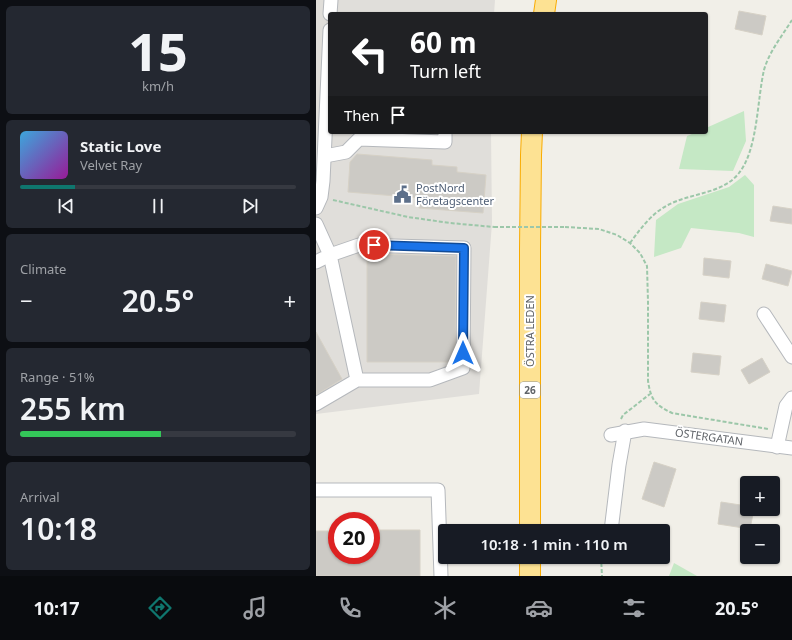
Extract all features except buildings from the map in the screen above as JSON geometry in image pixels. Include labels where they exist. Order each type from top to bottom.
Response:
[{"type":"highway","points":[[544,12],[546,0]]},
{"type":"highway","name":"ÖSTRA LEDEN","points":[[530,524],[530,155],[532,134]]},
{"type":"highway","points":[[530,564],[530,576]]},
{"type":"street","points":[[330,12],[331,0]]},
{"type":"street","points":[[318,202],[325,156],[322,93],[328,78]]},
{"type":"street","points":[[325,156],[346,152],[359,139],[445,142],[445,134]]},
{"type":"street","points":[[316,224],[330,255],[357,380]]},
{"type":"street","points":[[316,262],[330,255],[359,245],[464,248],[463,368],[430,380],[357,380],[316,404]]},
{"type":"street","points":[[764,314],[792,357]]},
{"type":"street","points":[[777,447],[786,406],[792,398]]},
{"type":"street","name":"ÖSTERGATAN","points":[[611,435],[626,431],[644,429],[792,448]]},
{"type":"street","points":[[612,524],[619,465],[626,431]]},
{"type":"street","points":[[316,490],[438,490],[441,576]]},
{"type":"path","points":[[630,242],[655,213],[664,207],[681,199],[720,187],[731,181],[739,173],[745,163],[751,146],[764,71],[768,58],[792,20]]},
{"type":"path","points":[[318,202],[450,223],[494,227],[565,227],[599,229],[617,235],[630,242],[640,253],[646,266],[648,302],[648,381],[650,394],[660,407],[672,413],[780,431]]},
{"type":"path","points":[[601,564],[602,576]]},
{"type":"shaded area","points":[[316,0],[495,0],[494,12],[328,12],[328,134],[491,134],[492,223],[479,394],[316,414]]},
{"type":"green space","points":[[744,111],[746,141],[733,171],[679,169],[687,136],[692,134],[708,134],[708,127]]},
{"type":"green space","points":[[745,175],[754,185],[754,237],[739,233],[691,228],[681,248],[654,257],[656,220],[678,204],[729,187]]},
{"type":"green space","points":[[674,563],[697,576],[669,576]]},
{"type":"place","name":"PostNord Företagscenter","points":[[403,194]]},
{"type":"route","points":[[374,245],[464,248],[463,353]]}]
